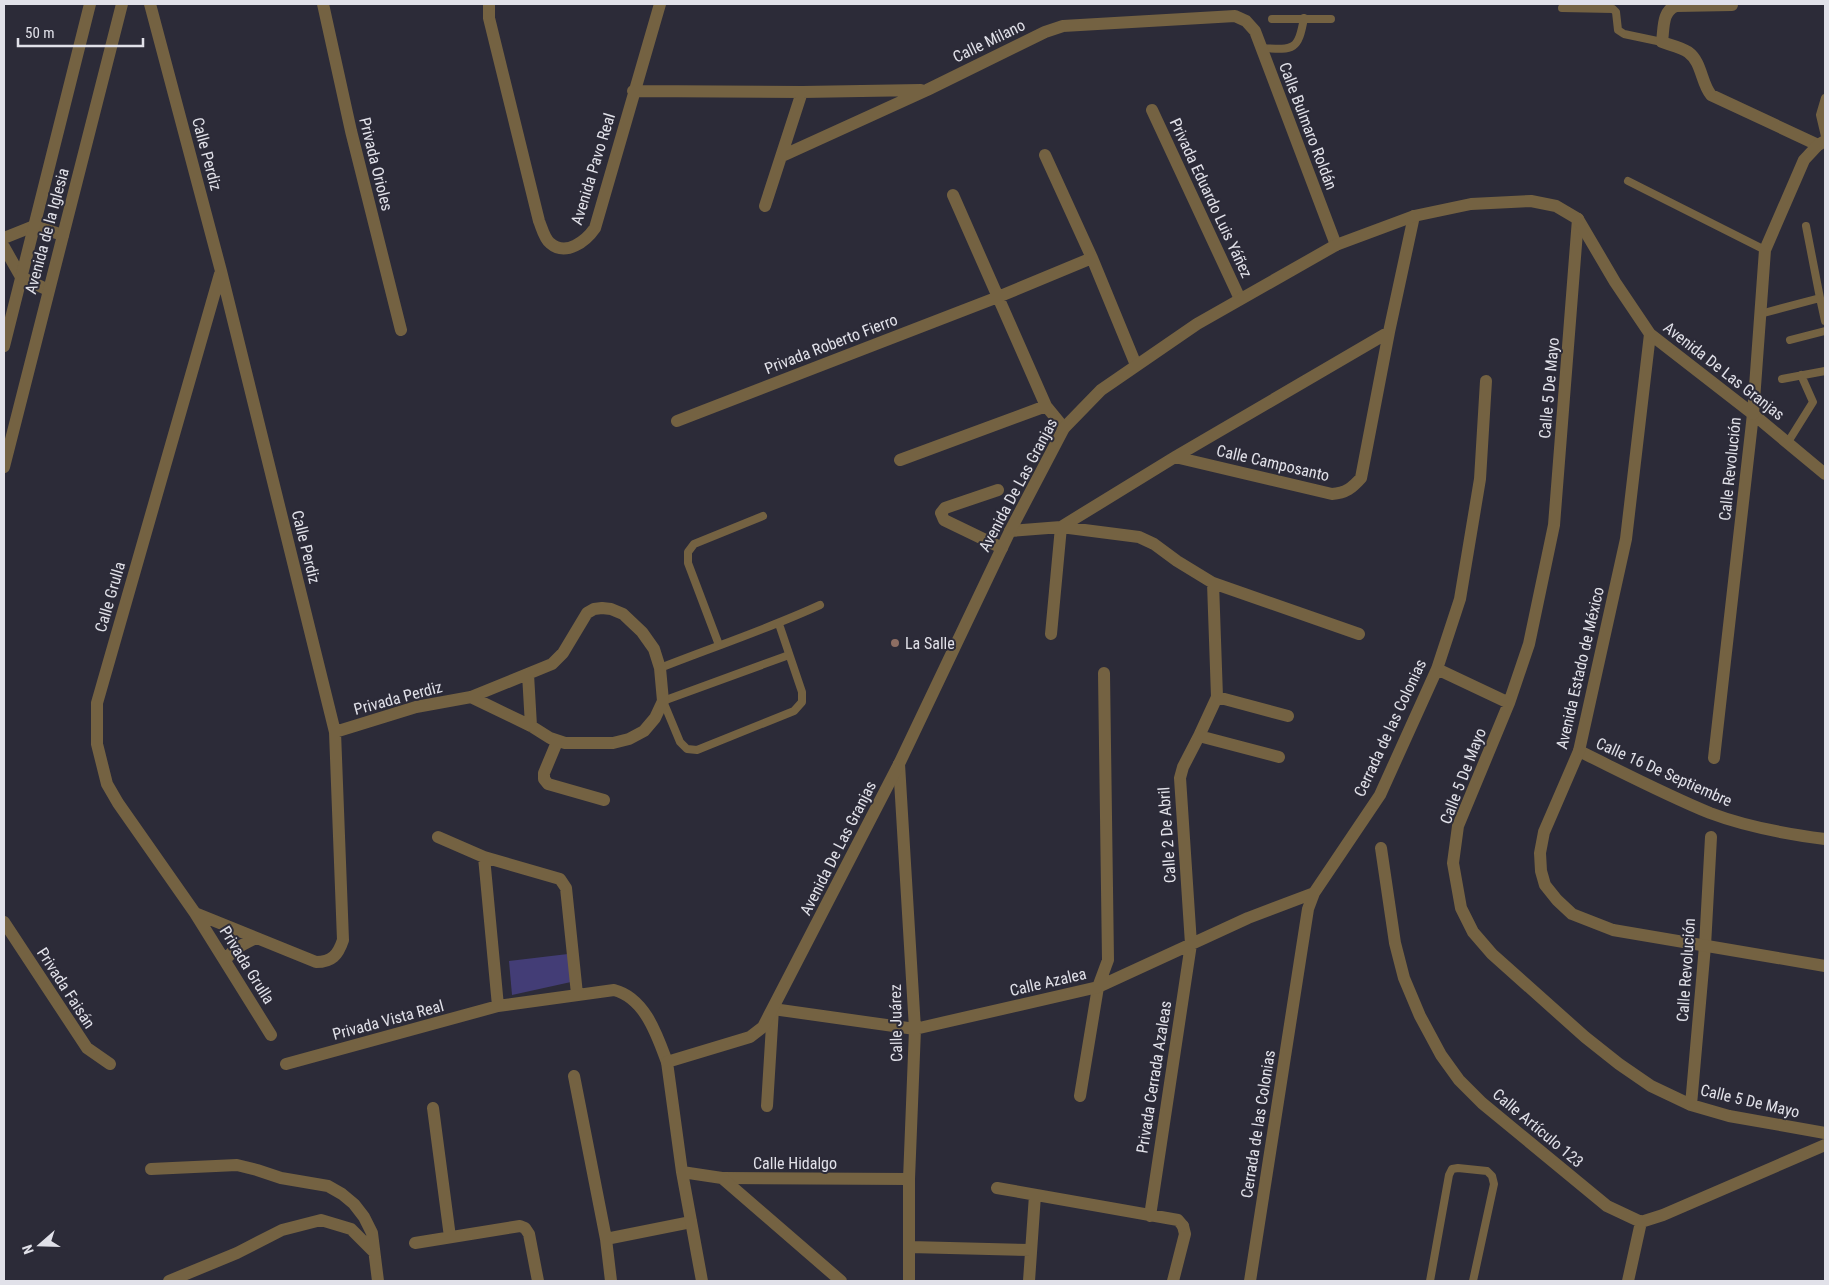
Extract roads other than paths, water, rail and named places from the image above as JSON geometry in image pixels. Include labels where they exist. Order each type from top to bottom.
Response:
[{"type":"street","name":"Avenida de la Iglesia","points":[[4,346],[90,4]]},
{"type":"street","name":"Avenida de la Iglesia","points":[[4,467],[122,4]]},
{"type":"street","name":"Calle Perdiz","points":[[150,4],[221,272],[334,732],[343,940],[340,950],[334,958],[326,962],[316,962],[195,913]]},
{"type":"street","name":"Privada Orioles","points":[[323,4],[351,132],[401,330]]},
{"type":"street","name":"Avenida Pavo Real","points":[[488,4],[489,18],[539,221],[550,243],[563,249],[577,246],[588,238],[595,228],[633,91],[660,4]]},
{"type":"street","points":[[1732,6],[1676,6],[1670,8],[1666,13],[1662,42],[1687,51],[1694,58],[1705,88],[1711,95],[1823,141]]},
{"type":"street","name":"Calle Milano","points":[[782,156],[927,90],[1045,32],[1063,26],[1235,16],[1246,21]]},
{"type":"street","name":"Calle Bulmaro Roldán","points":[[1246,21],[1255,31],[1336,245]]},
{"type":"street","name":"Calle Milano","points":[[633,91],[802,92],[927,90]]},
{"type":"street","points":[[765,206],[802,92]]},
{"type":"street","name":"Privada Eduardo Luis Yáñez","points":[[1152,110],[1240,299]]},
{"type":"street","name":"Calle Revolución","points":[[1714,758],[1753,414],[1765,250],[1804,160],[1823,141]]},
{"type":"street","points":[[1046,155],[1092,258],[1136,365]]},
{"type":"street","points":[[953,195],[1046,406],[1064,428]]},
{"type":"street","name":"Avenida De Las Granjas","points":[[667,1062],[750,1037],[763,1027],[900,764],[1010,531],[1064,428],[1101,390],[1196,324],[1336,245],[1414,216],[1471,204],[1531,201],[1556,206],[1578,219],[1615,282],[1650,334],[1788,442],[1825,474]]},
{"type":"street","name":"Calle Camposanto","points":[[1174,457],[1332,494],[1344,493],[1353,487],[1361,478],[1388,332],[1414,216]]},
{"type":"street","name":"Calle 5 De Mayo","points":[[1578,219],[1554,525],[1529,644],[1509,703],[1458,826],[1454,863],[1461,908],[1474,932],[1492,954],[1565,1020],[1619,1064],[1651,1086],[1691,1105],[1729,1116],[1825,1133]]},
{"type":"street","points":[[4,238],[34,226],[63,235]]},
{"type":"street","points":[[4,247],[22,277],[48,290]]},
{"type":"street","name":"Privada Roberto Fierro","points":[[677,421],[1092,258]]},
{"type":"street","name":"Calle Grulla","points":[[195,913],[118,803],[107,784],[97,744],[97,703],[221,272]]},
{"type":"street","name":"Calle Camposanto","points":[[1060,527],[1174,457],[1388,332]]},
{"type":"street","name":"Avenida Estado de México","points":[[1650,334],[1626,539],[1579,751],[1544,832],[1540,853],[1541,871],[1545,884],[1557,900],[1572,914],[1613,930],[1825,966]]},
{"type":"street","name":"Cerrada de las Colonias","points":[[1250,1281],[1308,909],[1314,893],[1380,796],[1437,669],[1460,599],[1480,479],[1486,381]]},
{"type":"street","points":[[900,460],[1046,406]]},
{"type":"street","points":[[998,490],[945,508],[941,513],[944,520],[1002,548]]},
{"type":"street","points":[[1010,531],[1060,527],[1139,537],[1154,544],[1213,583],[1359,634]]},
{"type":"street","points":[[1051,634],[1060,527]]},
{"type":"street","name":"Calle 2 De Abril","points":[[1191,944],[1180,778],[1183,767],[1200,736],[1217,697],[1213,583]]},
{"type":"street","name":"Privada Perdiz","points":[[334,732],[416,707],[471,697],[552,664],[563,653],[587,612],[602,608],[611,609],[623,614],[642,632],[654,649],[660,668],[663,700]]},
{"type":"street","points":[[1437,669],[1509,703]]},
{"type":"street","points":[[1080,1096],[1098,987],[1108,960],[1104,673]]},
{"type":"street","points":[[528,674],[531,726]]},
{"type":"street","points":[[471,697],[531,726],[557,742],[613,743],[629,740],[644,731],[655,718],[663,700]]},
{"type":"street","points":[[1217,697],[1288,716]]},
{"type":"street","points":[[1200,736],[1279,756]]},
{"type":"street","points":[[557,742],[544,773],[544,779],[548,784],[604,800]]},
{"type":"street","name":"Calle 16 De Septiembre","points":[[1579,751],[1710,813],[1748,825],[1825,839]]},
{"type":"street","name":"Calle Juárez","points":[[900,764],[915,1029],[909,1179],[910,1281]]},
{"type":"street","points":[[438,837],[484,857],[560,879],[564,882],[577,994]]},
{"type":"street","name":"Calle Revolución","points":[[1691,1105],[1705,946],[1711,837]]},
{"type":"street","name":"Calle Artículo 123","points":[[1381,848],[1395,943],[1404,978],[1420,1016],[1441,1054],[1459,1080],[1482,1103],[1607,1206],[1641,1222]]},
{"type":"street","points":[[484,857],[498,1006]]},
{"type":"street","name":"Calle Azalea","points":[[773,1009],[915,1029],[1098,987],[1248,918],[1314,893]]},
{"type":"street","name":"Privada Grulla","points":[[195,913],[271,1035]]},
{"type":"street","name":"Privada Faisán","points":[[4,922],[87,1048],[110,1064]]},
{"type":"street","points":[[225,962],[229,954],[256,938]]},
{"type":"street","name":"Privada Cerrada Azaleas","points":[[1150,1216],[1191,944]]},
{"type":"street","name":"Privada Vista Real","points":[[286,1064],[498,1006],[614,990],[622,992],[631,998],[647,1017],[654,1028],[667,1062]]},
{"type":"street","points":[[767,1106],[773,1009]]},
{"type":"street","points":[[667,1062],[682,1172],[702,1281]]},
{"type":"street","points":[[574,1076],[606,1239],[611,1281]]},
{"type":"street","points":[[433,1108],[450,1237]]},
{"type":"street","points":[[1628,1281],[1641,1222],[1663,1216],[1825,1145]]},
{"type":"street","points":[[151,1169],[236,1166],[257,1170],[281,1178],[328,1186],[354,1204],[364,1217],[372,1233],[378,1281]]},
{"type":"street","name":"Calle Hidalgo","points":[[682,1172],[722,1178],[909,1179]]},
{"type":"street","points":[[722,1178],[841,1281]]},
{"type":"street","points":[[997,1188],[1178,1220],[1184,1226],[1185,1234],[1173,1281]]},
{"type":"street","points":[[1029,1281],[1035,1195]]},
{"type":"street","points":[[169,1281],[237,1253],[282,1230],[321,1220],[350,1229],[374,1252]]},
{"type":"street","points":[[606,1239],[691,1222]]},
{"type":"street","points":[[415,1243],[520,1226],[525,1228],[529,1234],[538,1281]]},
{"type":"street","points":[[910,1247],[1031,1250]]},
{"type":"lane","points":[[1562,8],[1613,9],[1616,12],[1618,30],[1624,34],[1662,42]]},
{"type":"lane","points":[[1272,18],[1331,18]]},
{"type":"lane","points":[[1261,48],[1284,49],[1293,47],[1300,40],[1304,18]]},
{"type":"lane","points":[[1823,141],[1820,115],[1825,98]]},
{"type":"lane","points":[[1628,181],[1765,250]]},
{"type":"lane","points":[[1806,226],[1825,321]]},
{"type":"lane","points":[[1760,314],[1820,298]]},
{"type":"lane","points":[[1790,340],[1825,331]]},
{"type":"lane","points":[[1782,379],[1825,371]]},
{"type":"lane","points":[[1788,442],[1813,402],[1801,376]]},
{"type":"lane","points":[[719,644],[688,563],[688,552],[694,544],[763,516]]},
{"type":"lane","points":[[660,668],[719,644],[779,624],[820,605]]},
{"type":"lane","points":[[779,624],[802,692],[802,702],[794,711],[697,750],[687,749],[680,742],[663,700],[789,654]]},
{"type":"lane","points":[[1430,1281],[1449,1175],[1452,1170],[1458,1168],[1487,1171],[1492,1176],[1494,1184],[1473,1281]]},
{"type":"place","name":"La Salle","points":[[895,643]]}]
